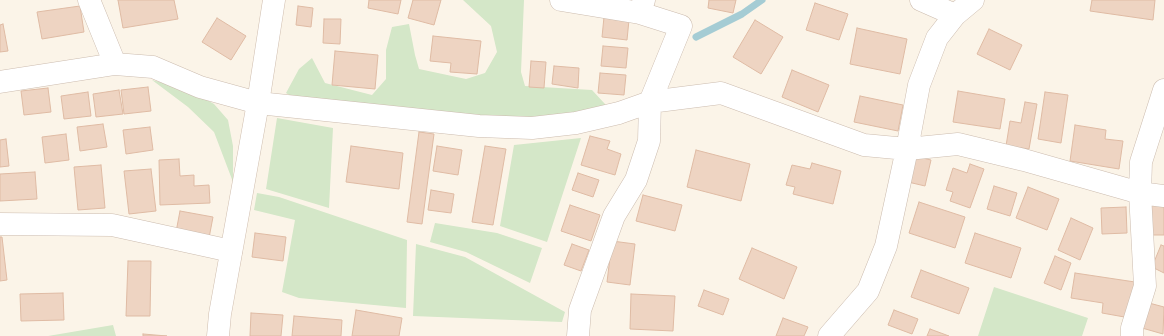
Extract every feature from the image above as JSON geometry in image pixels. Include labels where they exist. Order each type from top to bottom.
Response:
[{"type":"street","points":[[89,0],[115,64]]},
{"type":"street","points":[[218,336],[274,0]]},
{"type":"street","points":[[561,0],[642,7],[681,26],[650,102],[648,141],[636,180],[614,216],[580,310],[578,336]]},
{"type":"street","points":[[921,0],[955,15]]},
{"type":"street","points":[[829,336],[868,291],[886,246],[919,85],[937,38],[955,15],[973,0]]},
{"type":"street","points":[[0,82],[115,64],[153,67],[200,87],[258,103],[479,126],[532,128],[576,123],[619,113],[650,102],[721,93],[864,144],[907,149],[958,144],[1024,160],[1140,193],[1164,196]]},
{"type":"street","points":[[1132,336],[1132,328],[1145,286],[1140,193],[1141,162],[1164,90]]},
{"type":"street","points":[[0,224],[112,224],[231,251]]},
{"type":"green space","points":[[463,0],[524,0],[521,72],[525,86],[592,90],[605,104],[604,116],[538,127],[312,109],[286,93],[299,69],[312,58],[325,83],[372,95],[386,79],[386,50],[392,27],[409,24],[419,69],[466,79],[485,73],[497,52],[491,26]]},
{"type":"green space","points":[[152,80],[188,89],[214,104],[228,120],[233,146],[233,182],[214,132],[188,107]]},
{"type":"green space","points":[[277,118],[333,128],[329,208],[266,189]]},
{"type":"green space","points":[[581,138],[547,242],[500,226],[514,145]]},
{"type":"green space","points":[[257,193],[279,197],[407,240],[406,308],[299,298],[282,292],[295,220],[254,210]]},
{"type":"green space","points":[[435,223],[497,233],[542,248],[530,283],[466,252],[430,242]]},
{"type":"green space","points":[[416,244],[465,257],[565,312],[562,322],[413,316]]},
{"type":"green space","points":[[994,287],[1088,318],[1082,336],[978,336]]},
{"type":"green space","points":[[113,325],[116,336],[48,336]]},
{"type":"building","points":[[118,0],[174,0],[178,19],[123,28]]},
{"type":"building","points":[[369,0],[401,0],[398,14],[368,8]]},
{"type":"building","points":[[413,0],[441,0],[434,25],[408,18]]},
{"type":"building","points":[[709,0],[736,0],[733,13],[708,8]]},
{"type":"building","points":[[1092,0],[1155,0],[1153,20],[1090,11]]},
{"type":"building","points":[[815,3],[848,14],[839,40],[806,30]]},
{"type":"building","points":[[80,6],[84,32],[42,39],[37,12]]},
{"type":"building","points":[[298,6],[313,8],[311,27],[296,25]]},
{"type":"building","points":[[604,17],[629,20],[627,40],[602,37]]},
{"type":"building","points":[[217,18],[246,36],[231,60],[202,42]]},
{"type":"building","points":[[324,19],[341,19],[340,44],[323,43]]},
{"type":"building","points":[[755,20],[783,37],[761,74],[733,57]]},
{"type":"building","points":[[3,24],[8,51],[0,52],[0,25]]},
{"type":"building","points":[[857,28],[907,39],[900,74],[850,64]]},
{"type":"building","points":[[989,29],[1022,45],[1010,70],[977,54]]},
{"type":"building","points":[[433,36],[481,41],[477,74],[450,72],[451,63],[430,61]]},
{"type":"building","points":[[603,46],[628,48],[626,68],[601,66]]},
{"type":"building","points":[[335,51],[378,55],[375,89],[332,85]]},
{"type":"building","points":[[531,61],[546,62],[544,88],[529,87]]},
{"type":"building","points":[[554,66],[579,68],[578,88],[552,84]]},
{"type":"building","points":[[792,70],[829,85],[818,112],[782,97]]},
{"type":"building","points":[[600,73],[626,75],[624,95],[598,93]]},
{"type":"building","points":[[148,87],[151,111],[124,114],[121,90]]},
{"type":"building","points":[[48,88],[51,112],[24,115],[21,91]]},
{"type":"building","points":[[119,90],[123,114],[96,117],[93,94]]},
{"type":"building","points":[[958,91],[1005,99],[1000,129],[953,122]]},
{"type":"building","points":[[88,92],[91,116],[64,119],[61,96]]},
{"type":"building","points":[[1045,92],[1068,95],[1061,143],[1038,139]]},
{"type":"building","points":[[860,96],[903,105],[898,131],[854,122]]},
{"type":"building","points":[[1025,102],[1037,104],[1029,149],[1006,146],[1010,121],[1021,123]]},
{"type":"building","points":[[103,124],[107,147],[80,151],[77,127]]},
{"type":"building","points":[[1075,125],[1106,130],[1105,139],[1123,141],[1119,169],[1070,161]]},
{"type":"building","points":[[150,127],[153,150],[126,154],[123,130]]},
{"type":"building","points":[[419,132],[434,134],[422,224],[407,222]]},
{"type":"building","points":[[66,134],[69,160],[45,163],[42,137]]},
{"type":"building","points":[[590,136],[610,141],[607,149],[621,154],[615,175],[581,165]]},
{"type":"building","points":[[6,139],[9,166],[0,167],[0,140]]},
{"type":"building","points":[[351,146],[403,153],[399,189],[346,182]]},
{"type":"building","points":[[437,146],[462,150],[458,175],[433,171]]},
{"type":"building","points":[[485,146],[506,149],[493,225],[472,222]]},
{"type":"building","points":[[696,150],[750,164],[741,201],[687,187]]},
{"type":"building","points":[[915,156],[931,160],[925,186],[908,182]]},
{"type":"building","points":[[179,159],[180,176],[194,175],[194,186],[209,185],[210,203],[160,205],[159,160]]},
{"type":"building","points":[[812,163],[841,171],[833,204],[793,194],[795,187],[786,185],[792,165],[810,169]]},
{"type":"building","points":[[970,164],[984,169],[970,208],[950,201],[953,192],[946,190],[953,168],[967,173]]},
{"type":"building","points":[[101,165],[105,208],[78,210],[74,167]]},
{"type":"building","points":[[151,169],[156,211],[129,214],[124,171]]},
{"type":"building","points":[[35,172],[37,199],[0,201],[0,174]]},
{"type":"building","points":[[578,173],[599,180],[593,197],[572,190]]},
{"type":"building","points":[[994,186],[1017,193],[1010,216],[987,209]]},
{"type":"building","points":[[1028,187],[1059,199],[1047,230],[1016,218]]},
{"type":"building","points":[[431,190],[454,194],[451,213],[428,210]]},
{"type":"building","points":[[643,195],[682,205],[675,231],[636,221]]},
{"type":"building","points":[[919,202],[965,217],[955,248],[909,233]]},
{"type":"building","points":[[1148,204],[1164,204],[1164,235],[1147,235]]},
{"type":"building","points":[[570,205],[600,215],[591,241],[561,231]]},
{"type":"building","points":[[1126,207],[1127,233],[1102,234],[1101,208]]},
{"type":"building","points":[[180,211],[213,217],[209,238],[176,232]]},
{"type":"building","points":[[1071,218],[1093,228],[1080,260],[1058,250]]},
{"type":"building","points":[[255,233],[286,237],[283,261],[252,257]]},
{"type":"building","points":[[975,233],[1021,248],[1011,278],[965,263]]},
{"type":"building","points":[[0,237],[2,237],[7,280],[0,281]]},
{"type":"building","points":[[612,241],[635,244],[630,285],[607,282]]},
{"type":"building","points":[[572,244],[589,250],[581,271],[564,265]]},
{"type":"building","points":[[1161,245],[1164,246],[1164,273],[1152,267]]},
{"type":"building","points":[[752,248],[797,267],[784,299],[739,279]]},
{"type":"building","points":[[1055,256],[1071,263],[1061,290],[1044,283]]},
{"type":"building","points":[[128,261],[151,261],[150,316],[126,316]]},
{"type":"building","points":[[921,270],[969,288],[959,314],[911,297]]},
{"type":"building","points":[[1075,273],[1135,282],[1130,318],[1102,313],[1103,303],[1071,298]]},
{"type":"building","points":[[704,290],[729,299],[723,315],[698,306]]},
{"type":"building","points":[[63,293],[64,320],[21,321],[20,294]]},
{"type":"building","points":[[631,294],[675,296],[673,331],[630,329]]},
{"type":"building","points":[[1149,303],[1164,307],[1163,334],[1142,328]]},
{"type":"building","points":[[356,310],[402,318],[399,336],[352,336]]},
{"type":"building","points":[[894,310],[918,319],[912,334],[888,325]]},
{"type":"building","points":[[251,313],[283,315],[281,336],[250,336]]},
{"type":"building","points":[[294,316],[342,320],[341,336],[292,336]]},
{"type":"building","points":[[783,318],[808,327],[804,336],[776,336]]},
{"type":"building","points":[[930,329],[949,336],[927,336]]},
{"type":"building","points":[[143,334],[167,336],[143,336]]},
{"type":"waterway","points":[[696,37],[742,14],[762,0]]}]
